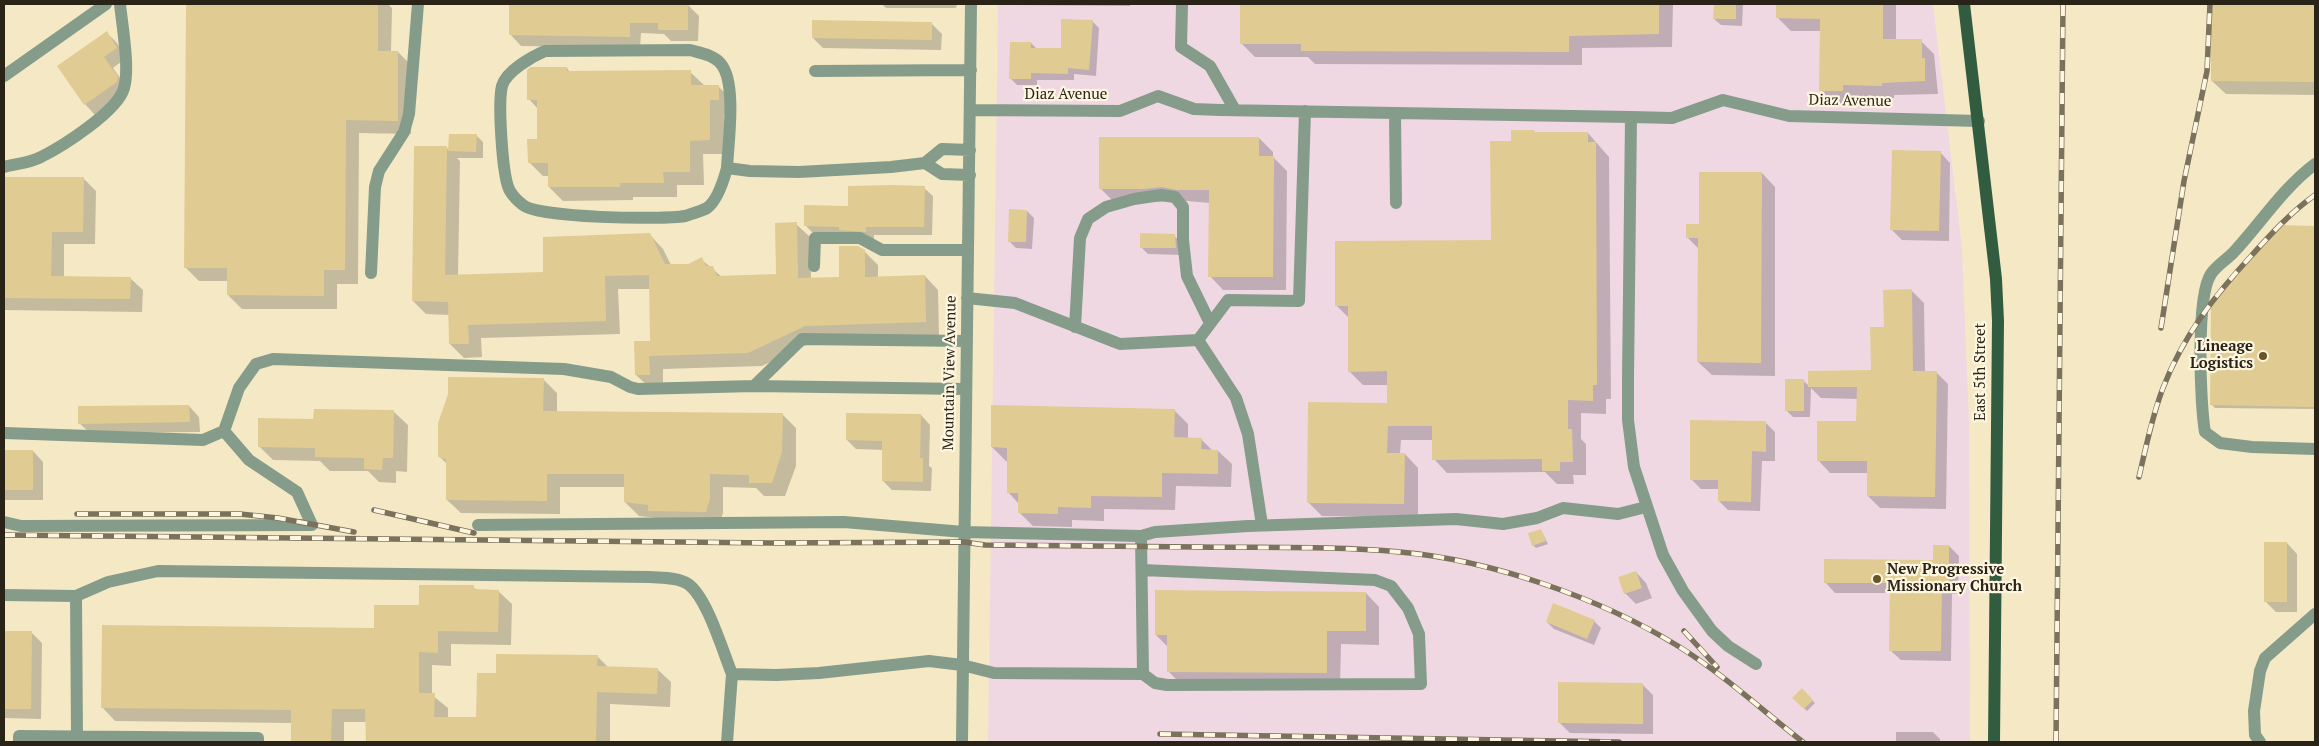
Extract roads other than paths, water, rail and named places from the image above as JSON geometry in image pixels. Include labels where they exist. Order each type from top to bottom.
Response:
[{"type":"main road","name":"East 5th Street","points":[[1964,4],[1979,120],[1996,279],[1998,321],[1994,742]]},
{"type":"street","points":[[4,76],[106,4]]},
{"type":"street","points":[[4,167],[39,158],[97,120],[117,103],[125,87],[125,56],[120,4]]},
{"type":"street","points":[[371,273],[375,187],[379,171],[404,132],[409,114],[418,4]]},
{"type":"street","name":"Mountain View Avenue","points":[[962,742],[971,4]]},
{"type":"street","points":[[1182,4],[1181,47],[1210,66],[1235,110],[1631,117],[1628,420],[1634,467],[1663,554],[1694,607],[1712,632],[1734,650],[1756,664]]},
{"type":"street","points":[[690,50],[711,56],[722,64],[728,76],[730,98],[726,168],[723,183],[707,208],[685,216],[634,217],[546,214],[525,207],[509,190],[501,140],[502,84],[513,71],[530,57],[545,51],[690,50]]},
{"type":"street","points":[[815,70],[971,70]]},
{"type":"street","name":"Diaz Avenue","points":[[970,110],[1120,111],[1158,96],[1194,109],[1235,110]]},
{"type":"street","name":"Diaz Avenue","points":[[1631,117],[1672,118],[1723,100],[1789,116],[1979,120]]},
{"type":"street","points":[[1198,340],[1228,300],[1299,301],[1305,112]]},
{"type":"street","points":[[1395,113],[1396,203]]},
{"type":"street","points":[[726,168],[750,171],[799,172],[891,168],[925,163],[942,149],[970,150]]},
{"type":"street","points":[[925,163],[942,174],[970,175]]},
{"type":"street","points":[[2315,164],[2296,179],[2233,252],[2210,274],[2203,297],[2201,398],[2205,432],[2220,443],[2252,447],[2315,449]]},
{"type":"street","points":[[1075,327],[1080,238],[1088,219],[1106,207],[1161,195],[1176,197],[1183,207],[1183,240],[1187,276],[1210,323]]},
{"type":"street","points":[[814,266],[814,238],[860,238],[882,250],[968,250]]},
{"type":"street","points":[[967,298],[1015,304],[1120,344],[1198,340]]},
{"type":"street","points":[[754,386],[802,339],[966,341]]},
{"type":"street","points":[[1198,340],[1236,398],[1248,434],[1262,526]]},
{"type":"street","points":[[4,433],[202,440],[224,431],[239,388],[256,364],[273,360],[564,369],[611,377],[638,389],[754,386],[965,389]]},
{"type":"street","points":[[4,522],[21,526],[312,525],[297,492],[249,460],[224,431]]},
{"type":"street","points":[[478,525],[844,522],[964,532],[1141,536],[1155,532],[1262,526],[1456,519],[1503,524],[1537,518],[1563,508],[1618,514],[1646,507]]},
{"type":"street","points":[[1141,536],[1143,674]]},
{"type":"street","points":[[732,674],[776,675],[819,673],[929,661],[962,665],[994,673],[1143,674],[1155,683],[1167,685],[1421,684],[1419,634],[1408,608],[1391,586],[1375,580],[1142,570]]},
{"type":"street","points":[[4,595],[76,596],[108,582],[158,571],[631,576],[673,579],[688,583],[704,605],[732,674],[727,742]]},
{"type":"street","points":[[76,596],[77,737]]},
{"type":"street","points":[[2260,742],[2255,735],[2254,711],[2260,671],[2265,658],[2315,614]]},
{"type":"street","points":[[19,742],[19,736],[148,739],[258,738],[258,742]]},
{"type":"railway","points":[[2056,742],[2063,4]]},
{"type":"railway","points":[[2161,328],[2184,181],[2207,71],[2210,4]]},
{"type":"railway","points":[[2139,477],[2159,399],[2171,369],[2190,334],[2238,270],[2282,223],[2315,195]]},
{"type":"railway","points":[[374,510],[474,533]]},
{"type":"railway","points":[[77,514],[240,514],[278,518],[354,532]]},
{"type":"railway","points":[[4,535],[772,543],[964,542],[985,545],[1325,548],[1375,550],[1435,556],[1471,563],[1544,584],[1614,612],[1695,657],[1727,680],[1803,742]]},
{"type":"railway","points":[[1684,631],[1717,667]]},
{"type":"railway","points":[[1160,734],[1619,742]]},
{"type":"place","name":"Lineage Logistics","points":[[2263,356]]},
{"type":"place","name":"New Progressive Missionary Church","points":[[1877,579]]}]
